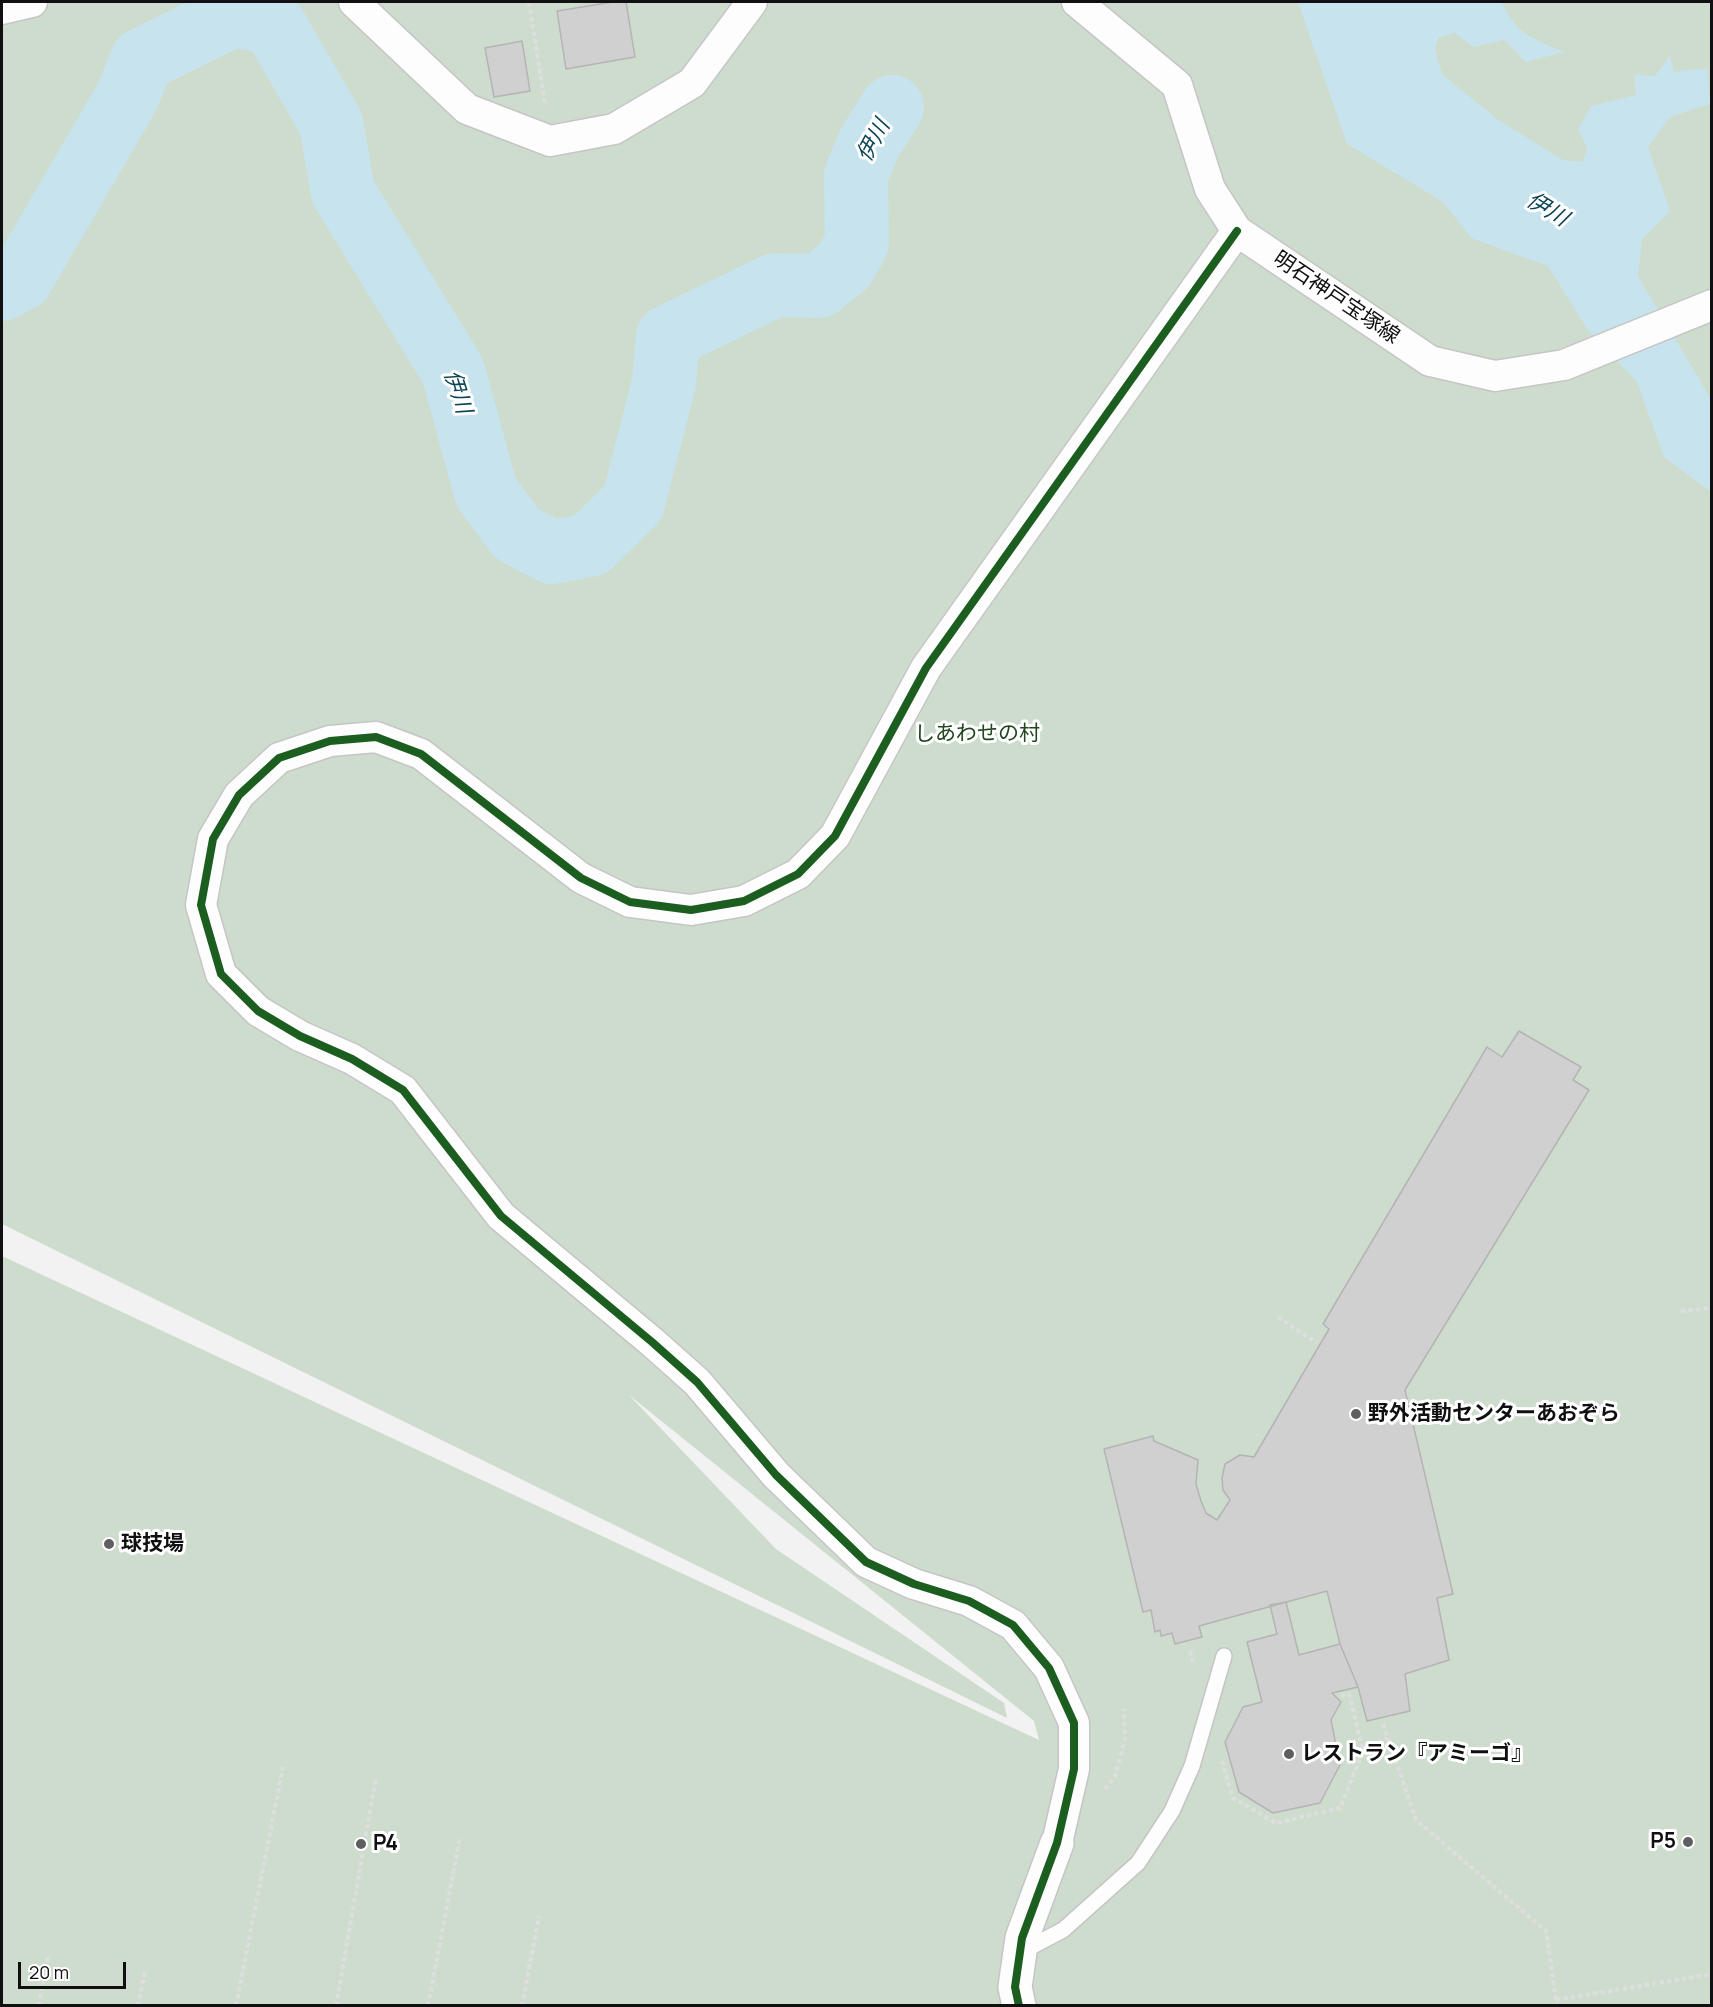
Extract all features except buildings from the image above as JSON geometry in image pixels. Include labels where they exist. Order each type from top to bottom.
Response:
[{"type":"street","points":[[2,9],[32,2]]},
{"type":"street","points":[[354,2],[467,108],[550,141],[614,129],[692,82],[752,2]]},
{"type":"street","name":"明石神戸宝塚線","points":[[1077,2],[1177,86],[1210,189],[1237,231],[1430,361],[1495,376],[1564,365],[1710,306]]},
{"type":"street","points":[[1019,2006],[1015,1987],[1022,1938],[1057,1843],[1074,1769],[1074,1723],[1049,1668],[1013,1625],[969,1601],[915,1584],[866,1562],[776,1475],[697,1382],[501,1216],[403,1090],[352,1059],[300,1036],[258,1011],[221,974],[201,906],[213,838],[239,795],[279,758],[330,741],[376,737],[421,754],[581,878],[630,902],[691,910],[744,901],[798,874],[835,836],[926,668],[1237,231]]},
{"type":"lane","points":[[1019,1953],[1064,1930],[1138,1863],[1172,1811],[1192,1766],[1224,1656]]},
{"type":"path","points":[[529,2],[550,141]]},
{"type":"path","points":[[1681,1311],[1712,1308]]},
{"type":"path","points":[[1278,1317],[1317,1343]]},
{"type":"path","points":[[1190,1651],[1233,1798],[1276,1822],[1340,1808],[1363,1751],[1349,1694],[1341,1696]]},
{"type":"path","points":[[1383,1724],[1416,1820],[1546,1931],[1557,2006]]},
{"type":"path","points":[[1363,1751],[1387,1738]]},
{"type":"path","points":[[236,2006],[283,1767]]},
{"type":"path","points":[[336,2006],[376,1777]]},
{"type":"path","points":[[428,2006],[460,1837]]},
{"type":"path","points":[[522,2006],[539,1916]]},
{"type":"path","points":[[39,2006],[48,1958]]},
{"type":"path","points":[[138,2006],[145,1971]]},
{"type":"path","points":[[1556,2000],[1712,1974]]},
{"type":"green space","name":"しあわせの村","points":[[2,2],[1711,2],[1711,2005],[2,2006],[2,1256],[1039,1740],[1034,1721],[629,1395],[776,1549],[1004,1703],[1007,1718],[2,1224]]},
{"type":"water","points":[[1298,2],[1502,2],[1507,13],[1519,28],[1543,43],[1564,52],[1526,62],[1504,40],[1473,47],[1455,33],[1438,38],[1435,50],[1442,74],[1497,119],[1563,160],[1583,162],[1587,149],[1578,129],[1591,106],[1636,95],[1634,75],[1655,76],[1670,56],[1674,72],[1707,68],[1710,104],[1670,117],[1648,147],[1670,211],[1642,239],[1638,276],[1711,399],[1711,492],[1664,457],[1637,382],[1587,329],[1548,266],[1471,238],[1443,202],[1347,144]]},
{"type":"waterway","name":"伊川","points":[[2,289],[21,279],[127,97],[142,60],[233,15],[273,23],[331,123],[343,192],[453,371],[486,492],[516,533],[551,552],[590,545],[633,503],[664,383],[668,337],[775,285],[819,286],[844,266],[857,243],[856,175],[870,142],[892,107]]},
{"type":"cycle path","points":[[1019,2006],[1015,1987],[1022,1938],[1057,1843],[1074,1769],[1074,1723],[1049,1668],[1013,1625],[969,1601],[914,1584],[866,1562],[776,1475],[697,1382],[501,1216],[403,1090],[352,1059],[300,1036],[258,1011],[221,974],[201,905],[213,839],[239,795],[279,758],[330,741],[376,737],[421,754],[581,878],[630,902],[691,910],[744,901],[798,874],[835,836],[926,668],[1237,231]]},
{"type":"place","name":"野外活動センターあおぞら","points":[[1356,1414]]},
{"type":"place","name":"球技場","points":[[109,1544]]},
{"type":"place","name":"レストラン『アミーゴ』","points":[[1289,1754]]},
{"type":"place","name":"P5","points":[[1688,1842]]},
{"type":"place","name":"P4","points":[[361,1844]]}]
